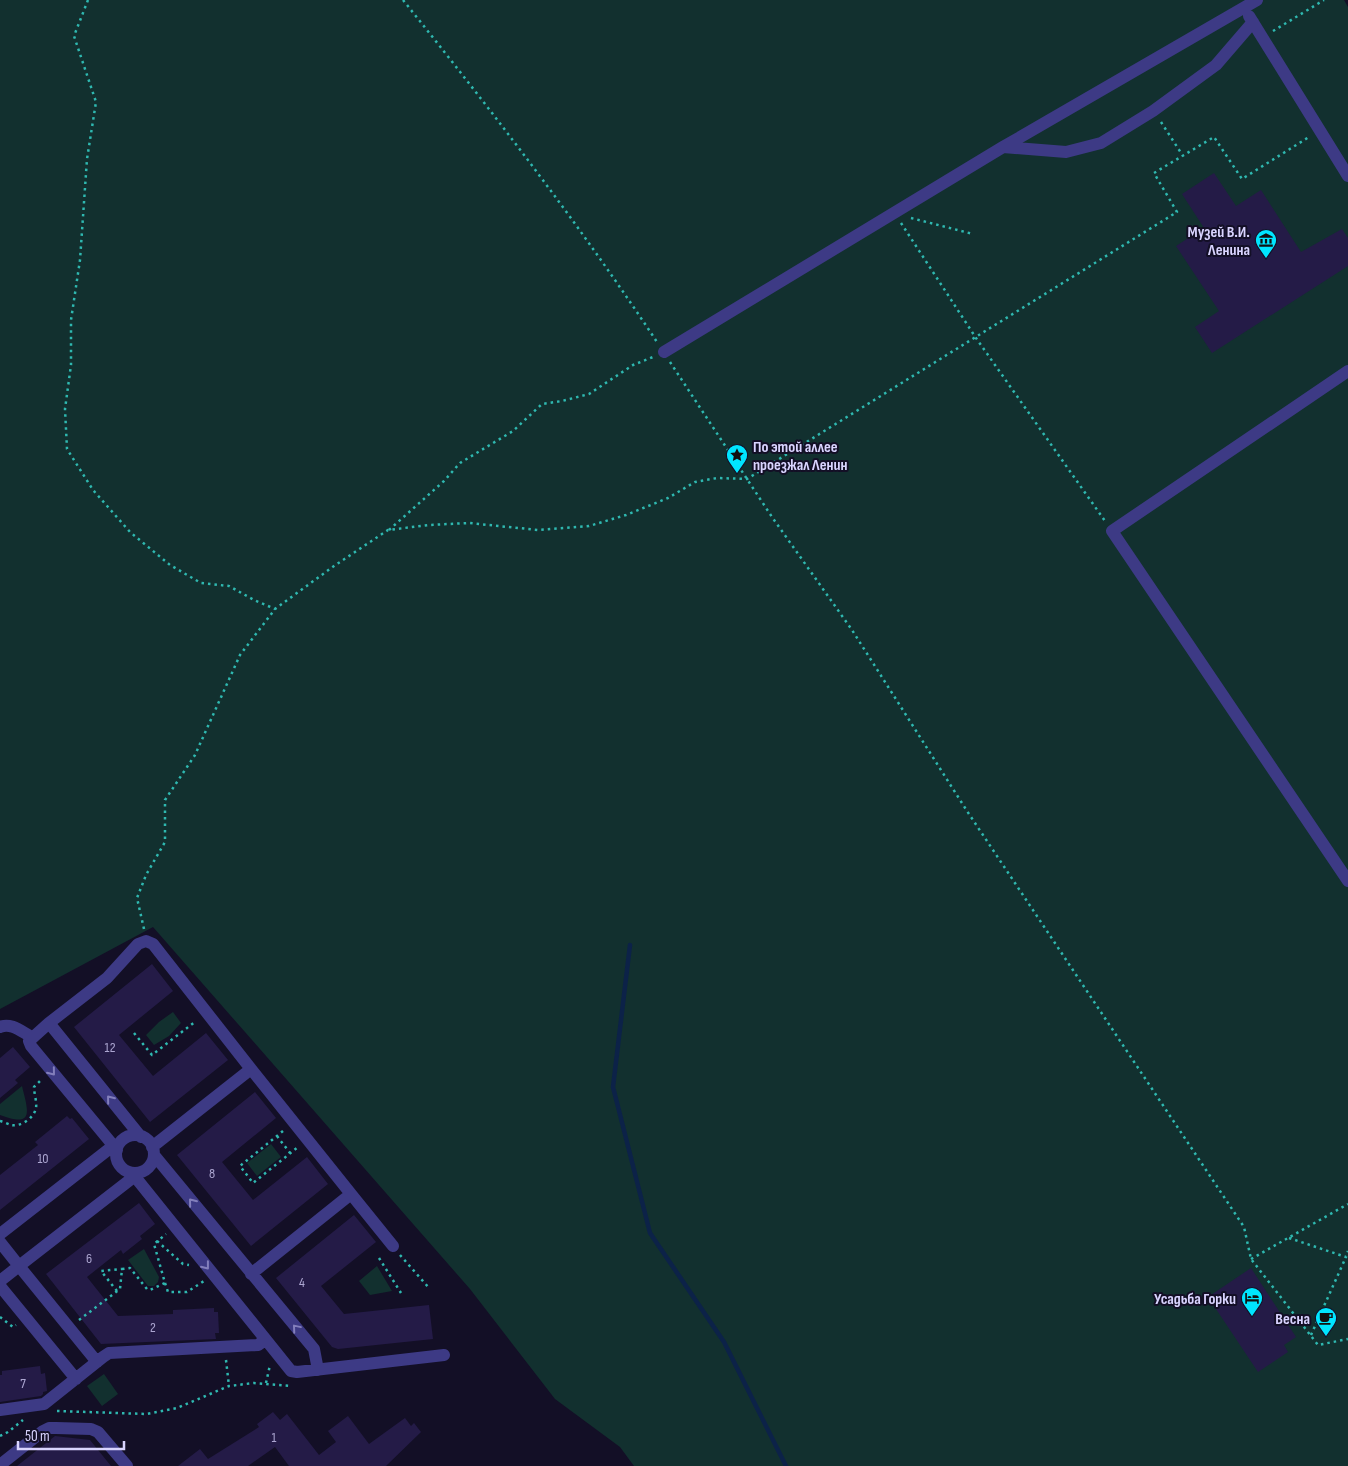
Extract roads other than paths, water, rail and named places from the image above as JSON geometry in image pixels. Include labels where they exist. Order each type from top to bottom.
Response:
[{"type":"lane","points":[[664,352],[1003,147],[1256,0]]},
{"type":"lane","points":[[1244,8],[1348,176]]},
{"type":"lane","points":[[1003,147],[1066,152],[1101,143],[1153,111],[1216,65],[1253,22]]},
{"type":"lane","points":[[1348,371],[1112,531],[1348,881]]},
{"type":"lane","points":[[393,1246],[153,944],[146,941],[138,944],[108,978],[32,1036],[29,1041],[31,1046],[115,1148],[120,1166],[134,1175],[291,1371],[318,1370],[444,1356]]},
{"type":"lane","points":[[49,1023],[141,1137]]},
{"type":"lane","points":[[0,1027],[11,1026],[32,1036]]},
{"type":"lane","points":[[0,1281],[134,1175],[149,1167],[153,1151],[252,1068]]},
{"type":"lane","points":[[0,1234],[126,1138],[132,1136],[145,1138],[153,1151],[251,1274],[314,1349],[318,1370]]},
{"type":"lane","points":[[251,1274],[351,1194]]},
{"type":"lane","points":[[0,1242],[97,1362]]},
{"type":"lane","points":[[0,1286],[76,1379]]},
{"type":"lane","points":[[0,1410],[44,1404],[109,1353],[258,1344],[265,1340]]},
{"type":"lane","points":[[0,1465],[43,1431],[49,1428],[56,1428],[91,1429],[98,1432],[126,1466]]},
{"type":"waterway","points":[[630,945],[613,1087],[650,1233],[724,1342],[786,1466]]},
{"type":"place","name":"Музей В.И. Ленина","points":[[1266,259]]},
{"type":"place","name":"По этой аллее проезжал Ленин","points":[[737,474]]},
{"type":"place","name":"Усадьба Горки","points":[[1252,1317]]},
{"type":"place","name":"Весна","points":[[1326,1337]]}]
